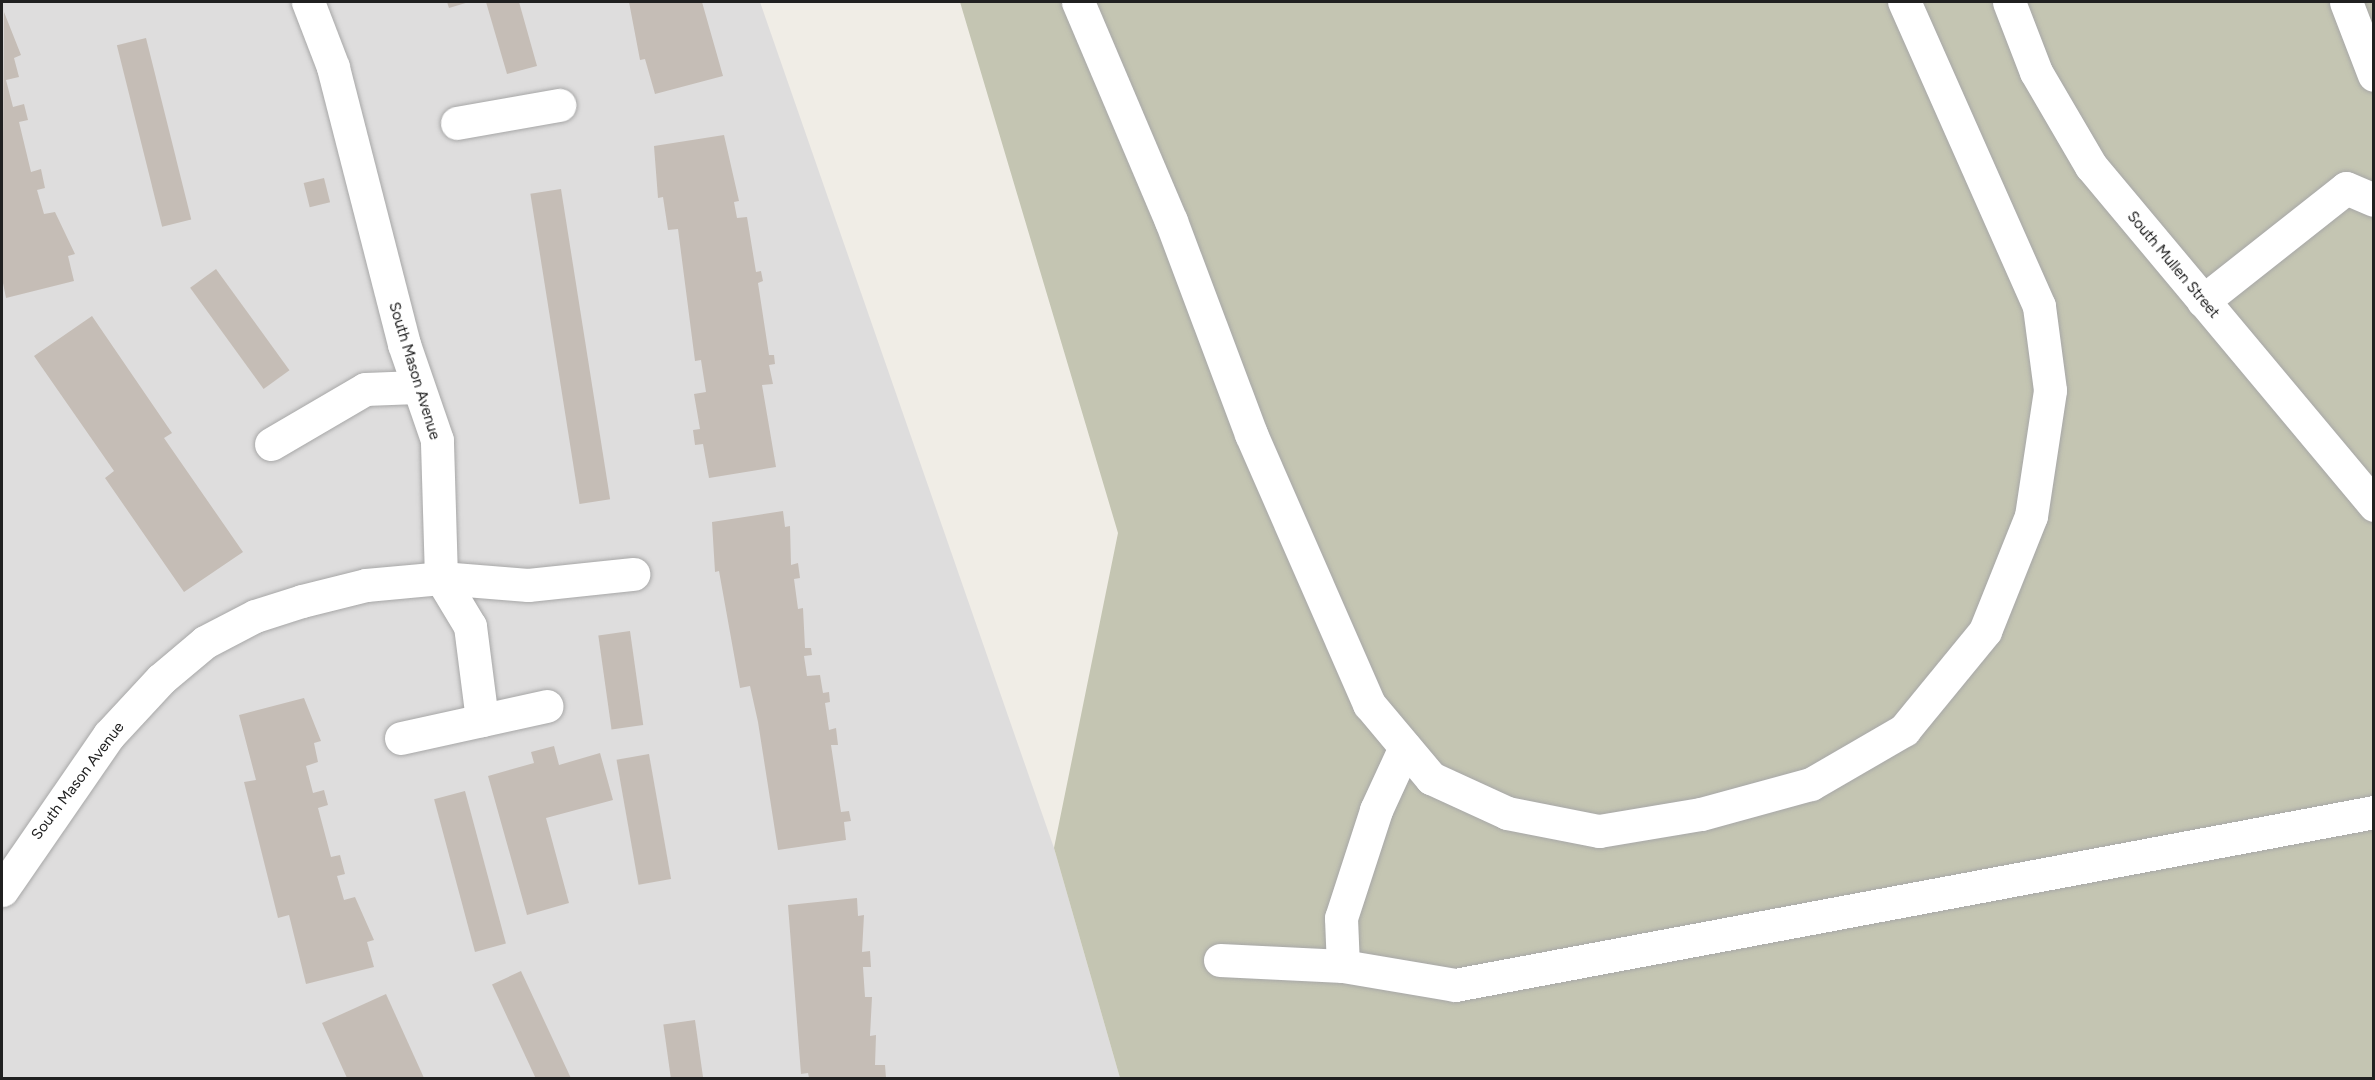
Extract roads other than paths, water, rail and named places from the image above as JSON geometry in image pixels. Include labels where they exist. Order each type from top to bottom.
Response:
[{"type":"street","name":"South Mason Avenue","points":[[2,890],[109,735],[161,679],[205,642],[302,601],[366,585],[441,578],[437,440],[417,387],[333,67],[308,2]]},
{"type":"street","points":[[1078,2],[1171,221],[1251,434],[1369,704],[1431,778],[1507,813],[1599,831],[1701,814],[1811,784],[1904,730],[1984,631],[2031,516],[2050,390],[2039,306],[1904,2]]},
{"type":"street","name":"South Mullen Street","points":[[2009,2],[2036,72],[2091,166],[2373,505]]},
{"type":"street","points":[[2346,2],[2373,75]]},
{"type":"street","points":[[457,123],[559,105]]},
{"type":"street","points":[[2203,301],[2346,188],[2373,200]]},
{"type":"street","points":[[271,444],[365,389],[417,387]]},
{"type":"street","points":[[441,578],[528,585],[633,574]]},
{"type":"street","points":[[441,578],[470,626],[482,720]]},
{"type":"street","points":[[401,738],[547,706]]},
{"type":"street","points":[[1343,966],[1341,918],[1376,810],[1405,747]]},
{"type":"street","points":[[1220,960],[1343,966],[1455,985],[2373,812]]}]
